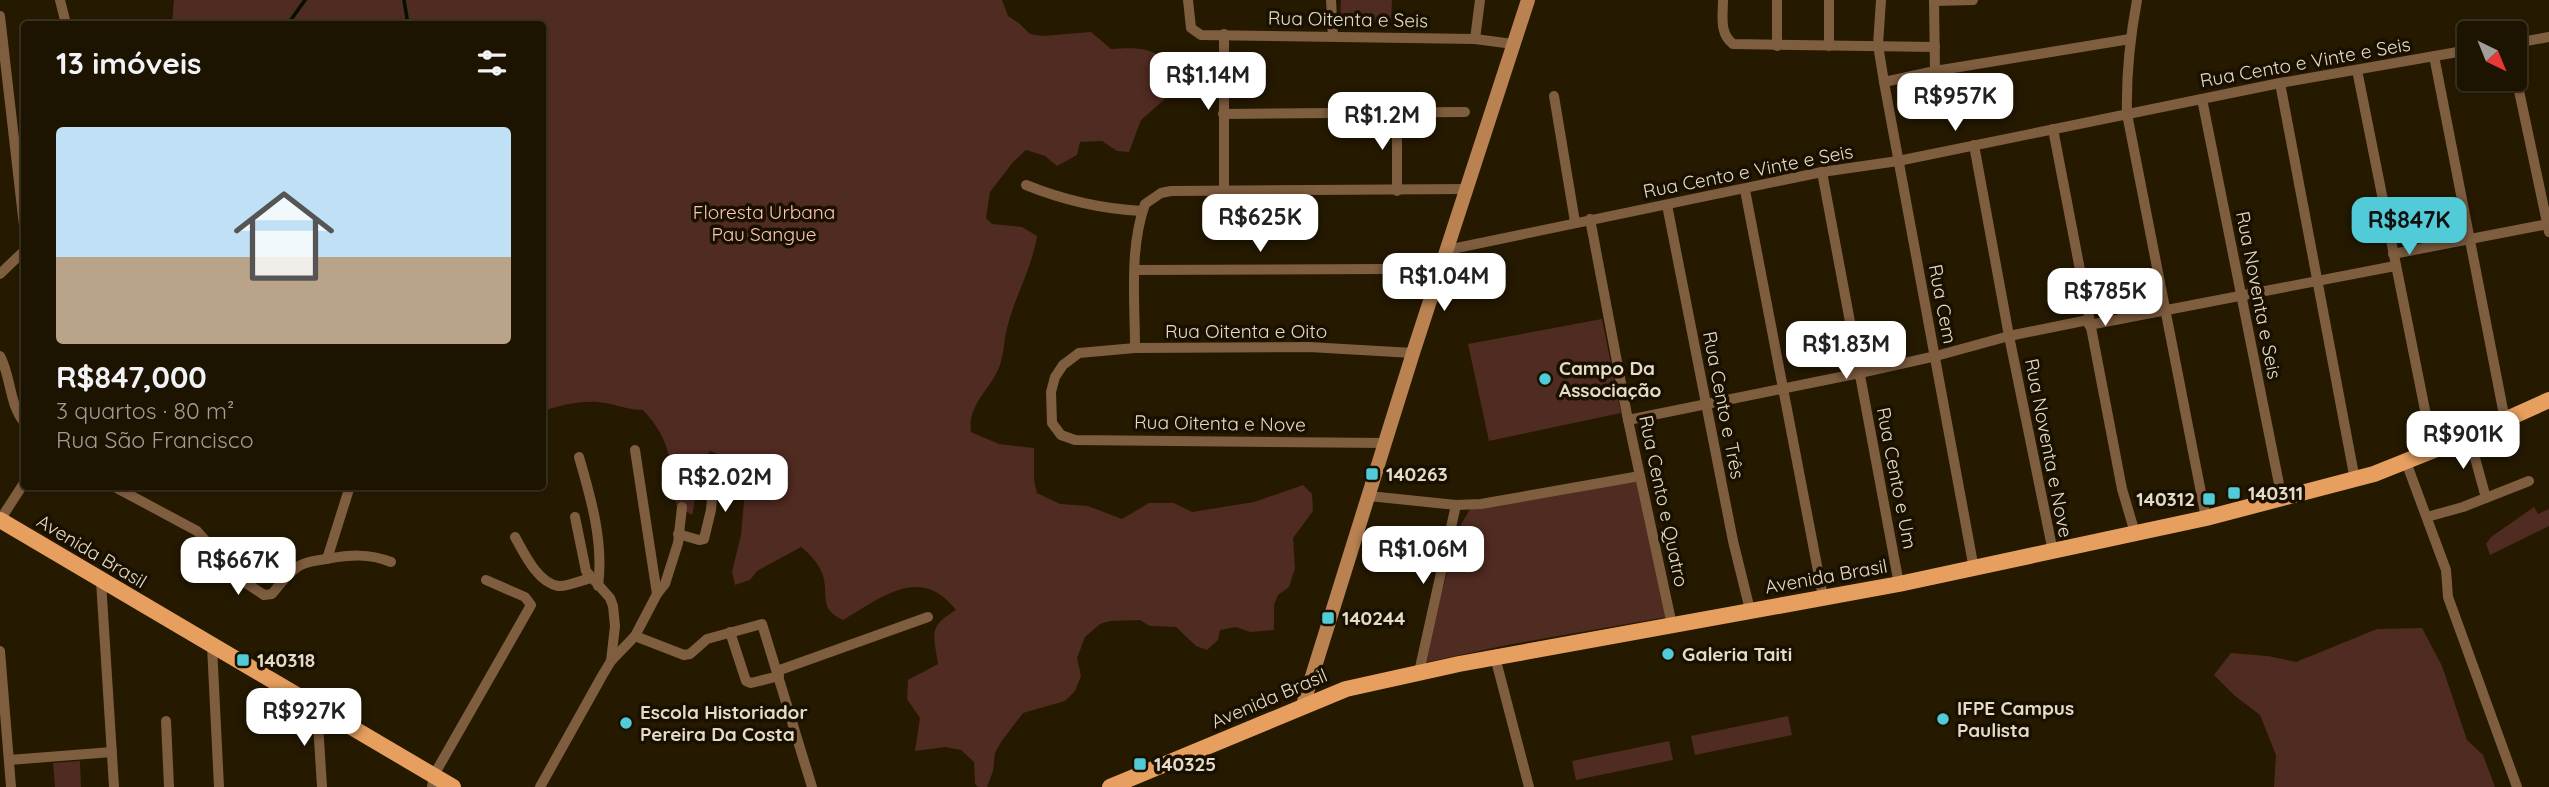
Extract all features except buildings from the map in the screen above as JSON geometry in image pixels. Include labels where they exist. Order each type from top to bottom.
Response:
[{"type":"main road","points":[[1303,705],[1413,353],[1528,0]]},
{"type":"main road","name":"Avenida Brasil","points":[[1110,787],[1346,689],[1495,657],[1899,584],[2206,519],[2355,480],[2469,436],[2549,400]]},
{"type":"main road","name":"Avenida Brasil","points":[[0,520],[317,707],[433,781],[453,787]]},
{"type":"street","points":[[60,0],[65,21]]},
{"type":"street","name":"Rua Oitenta e Seis","points":[[1188,0],[1189,22],[1194,32],[1201,35],[1475,39],[1513,44]]},
{"type":"street","points":[[1331,0],[1333,36]]},
{"type":"street","points":[[1475,39],[1480,0]]},
{"type":"street","points":[[1723,0],[1725,37],[1740,46],[1935,47]]},
{"type":"street","points":[[1777,0],[1777,46]]},
{"type":"street","points":[[1829,0],[1829,46]]},
{"type":"street","name":"Rua Cem","points":[[1881,0],[1878,45],[1884,82],[1974,569]]},
{"type":"street","points":[[1935,71],[1934,0],[1973,0]]},
{"type":"street","points":[[2137,0],[2130,38],[2127,114],[2206,519]]},
{"type":"street","points":[[0,16],[21,200]]},
{"type":"street","points":[[1224,34],[1224,191]]},
{"type":"street","points":[[2527,41],[2549,37]]},
{"type":"street","points":[[1884,82],[2130,38]]},
{"type":"street","name":"Rua Cento e Vinte e Seis","points":[[1447,250],[1822,172],[1898,161],[2280,83],[2457,52]]},
{"type":"street","points":[[2434,56],[2505,419]]},
{"type":"street","points":[[2357,71],[2433,450]]},
{"type":"street","points":[[2280,83],[2355,480]]},
{"type":"street","points":[[2393,254],[2548,221],[2519,91]]},
{"type":"street","points":[[1554,96],[1575,222]]},
{"type":"street","name":"Rua Noventa e Seis","points":[[2202,99],[2282,499]]},
{"type":"street","points":[[1223,114],[1465,112]]},
{"type":"street","points":[[1396,191],[1397,113]]},
{"type":"street","points":[[2053,129],[2122,489],[2135,533]]},
{"type":"street","name":"Rua Noventa e Nove","points":[[1974,145],[2053,552]]},
{"type":"street","name":"Rua Cento e Um","points":[[1822,172],[1899,584]]},
{"type":"street","points":[[1026,185],[1063,198],[1115,209],[1143,207],[1161,193],[1171,191],[1467,189]]},
{"type":"street","points":[[1745,190],[1823,597]]},
{"type":"street","name":"Rua Cento e Três","points":[[1667,205],[1733,541],[1750,610]]},
{"type":"street","points":[[1135,348],[1135,270],[1143,207]]},
{"type":"street","name":"Rua Cento e Quatro","points":[[1590,219],[1628,420],[1672,625]]},
{"type":"street","points":[[0,274],[21,254]]},
{"type":"street","points":[[1628,420],[1860,373],[2009,336],[2165,310],[2395,266]]},
{"type":"street","points":[[1135,270],[1385,269]]},
{"type":"street","name":"Rua Oitenta e Oito","points":[[1056,430],[1052,423],[1051,392],[1055,377],[1063,365],[1079,354],[1135,348],[1309,347],[1413,353]]},
{"type":"street","points":[[0,356],[21,416]]},
{"type":"street","name":"Rua Oitenta e Nove","points":[[1056,430],[1075,440],[1386,443]]},
{"type":"street","points":[[2469,436],[2486,498]]},
{"type":"street","points":[[635,450],[657,594]]},
{"type":"street","points":[[579,457],[590,495],[601,554],[594,582]]},
{"type":"street","points":[[2406,461],[2446,570],[2448,597],[2517,787]]},
{"type":"street","points":[[1368,496],[1456,505],[1481,504],[1640,476]]},
{"type":"street","points":[[2427,517],[2463,507],[2529,481]]},
{"type":"street","points":[[678,534],[704,539],[713,487]]},
{"type":"street","points":[[0,520],[21,488]]},
{"type":"street","points":[[120,490],[197,531],[240,579],[264,595],[272,594],[302,564],[362,555],[391,562]]},
{"type":"street","points":[[327,559],[349,490]]},
{"type":"street","points":[[1419,672],[1456,505]]},
{"type":"street","points":[[540,787],[611,661],[635,636],[669,575],[682,507]]},
{"type":"street","points":[[575,517],[585,566],[594,582],[614,606],[611,661]]},
{"type":"street","points":[[515,537],[533,567],[554,584],[560,586],[594,582]]},
{"type":"street","points":[[101,580],[114,787]]},
{"type":"street","points":[[433,781],[531,606],[526,597],[486,580]]},
{"type":"street","points":[[730,632],[746,681],[751,683],[928,617]]},
{"type":"street","points":[[635,636],[684,655],[690,654],[702,642],[762,624],[813,787]]},
{"type":"street","points":[[212,646],[219,787]]},
{"type":"street","points":[[0,651],[11,787]]},
{"type":"street","points":[[1495,657],[1529,787]]},
{"type":"street","points":[[317,707],[322,787]]},
{"type":"street","points":[[166,721],[169,787]]},
{"type":"street","points":[[9,760],[112,752]]},
{"type":"green space","name":"Floresta Urbana Pau Sangue","points":[[174,0],[1002,0],[1008,16],[1030,34],[1042,36],[1091,32],[1111,49],[1134,48],[1154,53],[1167,62],[1162,69],[1165,99],[1141,120],[1129,152],[1117,151],[1102,141],[1080,142],[1077,155],[1057,166],[1045,156],[1026,150],[990,192],[986,218],[992,224],[1022,227],[1037,236],[1010,316],[1000,365],[976,405],[971,432],[999,444],[1034,448],[1034,480],[1037,493],[1060,504],[1088,506],[1122,519],[1149,503],[1174,503],[1192,512],[1254,502],[1303,485],[1312,494],[1313,511],[1293,538],[1295,568],[1289,587],[1278,595],[1274,605],[1274,630],[1250,632],[1236,627],[1220,630],[1218,640],[1207,650],[1196,646],[1176,627],[1150,626],[1140,620],[1100,624],[1085,637],[1077,658],[1081,676],[1075,691],[1065,701],[1023,713],[995,753],[993,771],[987,787],[978,787],[975,784],[974,762],[961,750],[945,747],[915,751],[920,718],[907,699],[908,680],[938,664],[935,632],[940,622],[956,610],[943,596],[929,589],[901,589],[872,602],[843,620],[827,606],[822,573],[801,547],[757,571],[750,580],[735,585],[732,572],[741,535],[747,469],[710,451],[697,474],[692,515],[676,505],[665,443],[643,410],[591,402],[546,410],[546,21],[172,21]]},
{"type":"green space","points":[[1341,0],[1392,0],[1391,22],[1340,20]]},
{"type":"green space","name":"Campo Da Associação","points":[[1602,319],[1621,413],[1489,441],[1468,344]]},
{"type":"green space","points":[[1637,481],[1667,617],[1507,645],[1423,663],[1459,528],[1470,509]]},
{"type":"green space","points":[[2534,507],[2538,514],[2549,509],[2549,526],[2490,555],[2486,544],[2491,537]]},
{"type":"green space","points":[[2422,628],[2442,666],[2467,740],[2483,755],[2495,787],[2274,787],[2276,755],[2260,715],[2214,675],[2231,653],[2268,656],[2296,662],[2377,629]]},
{"type":"green space","points":[[1788,716],[1792,735],[1695,755],[1691,736]]},
{"type":"green space","points":[[1669,741],[1673,760],[1576,780],[1572,761]]},
{"type":"green space","points":[[80,761],[81,787],[55,787],[53,763]]},
{"type":"waterway","points":[[290,21],[305,0]]},
{"type":"waterway","points":[[404,0],[408,21]]},
{"type":"place","name":"Campo Da Associação","points":[[1545,379]]},
{"type":"place","name":"140263","points":[[1372,474]]},
{"type":"place","name":"140311","points":[[2234,493]]},
{"type":"place","name":"140312","points":[[2209,499]]},
{"type":"place","name":"140244","points":[[1328,618]]},
{"type":"place","name":"Galeria Taiti","points":[[1668,654]]},
{"type":"place","name":"140318","points":[[243,660]]},
{"type":"place","name":"IFPE Campus Paulista","points":[[1943,719]]},
{"type":"place","name":"Escola Historiador Pereira Da Costa","points":[[626,723]]},
{"type":"place","name":"140325","points":[[1140,764]]}]
